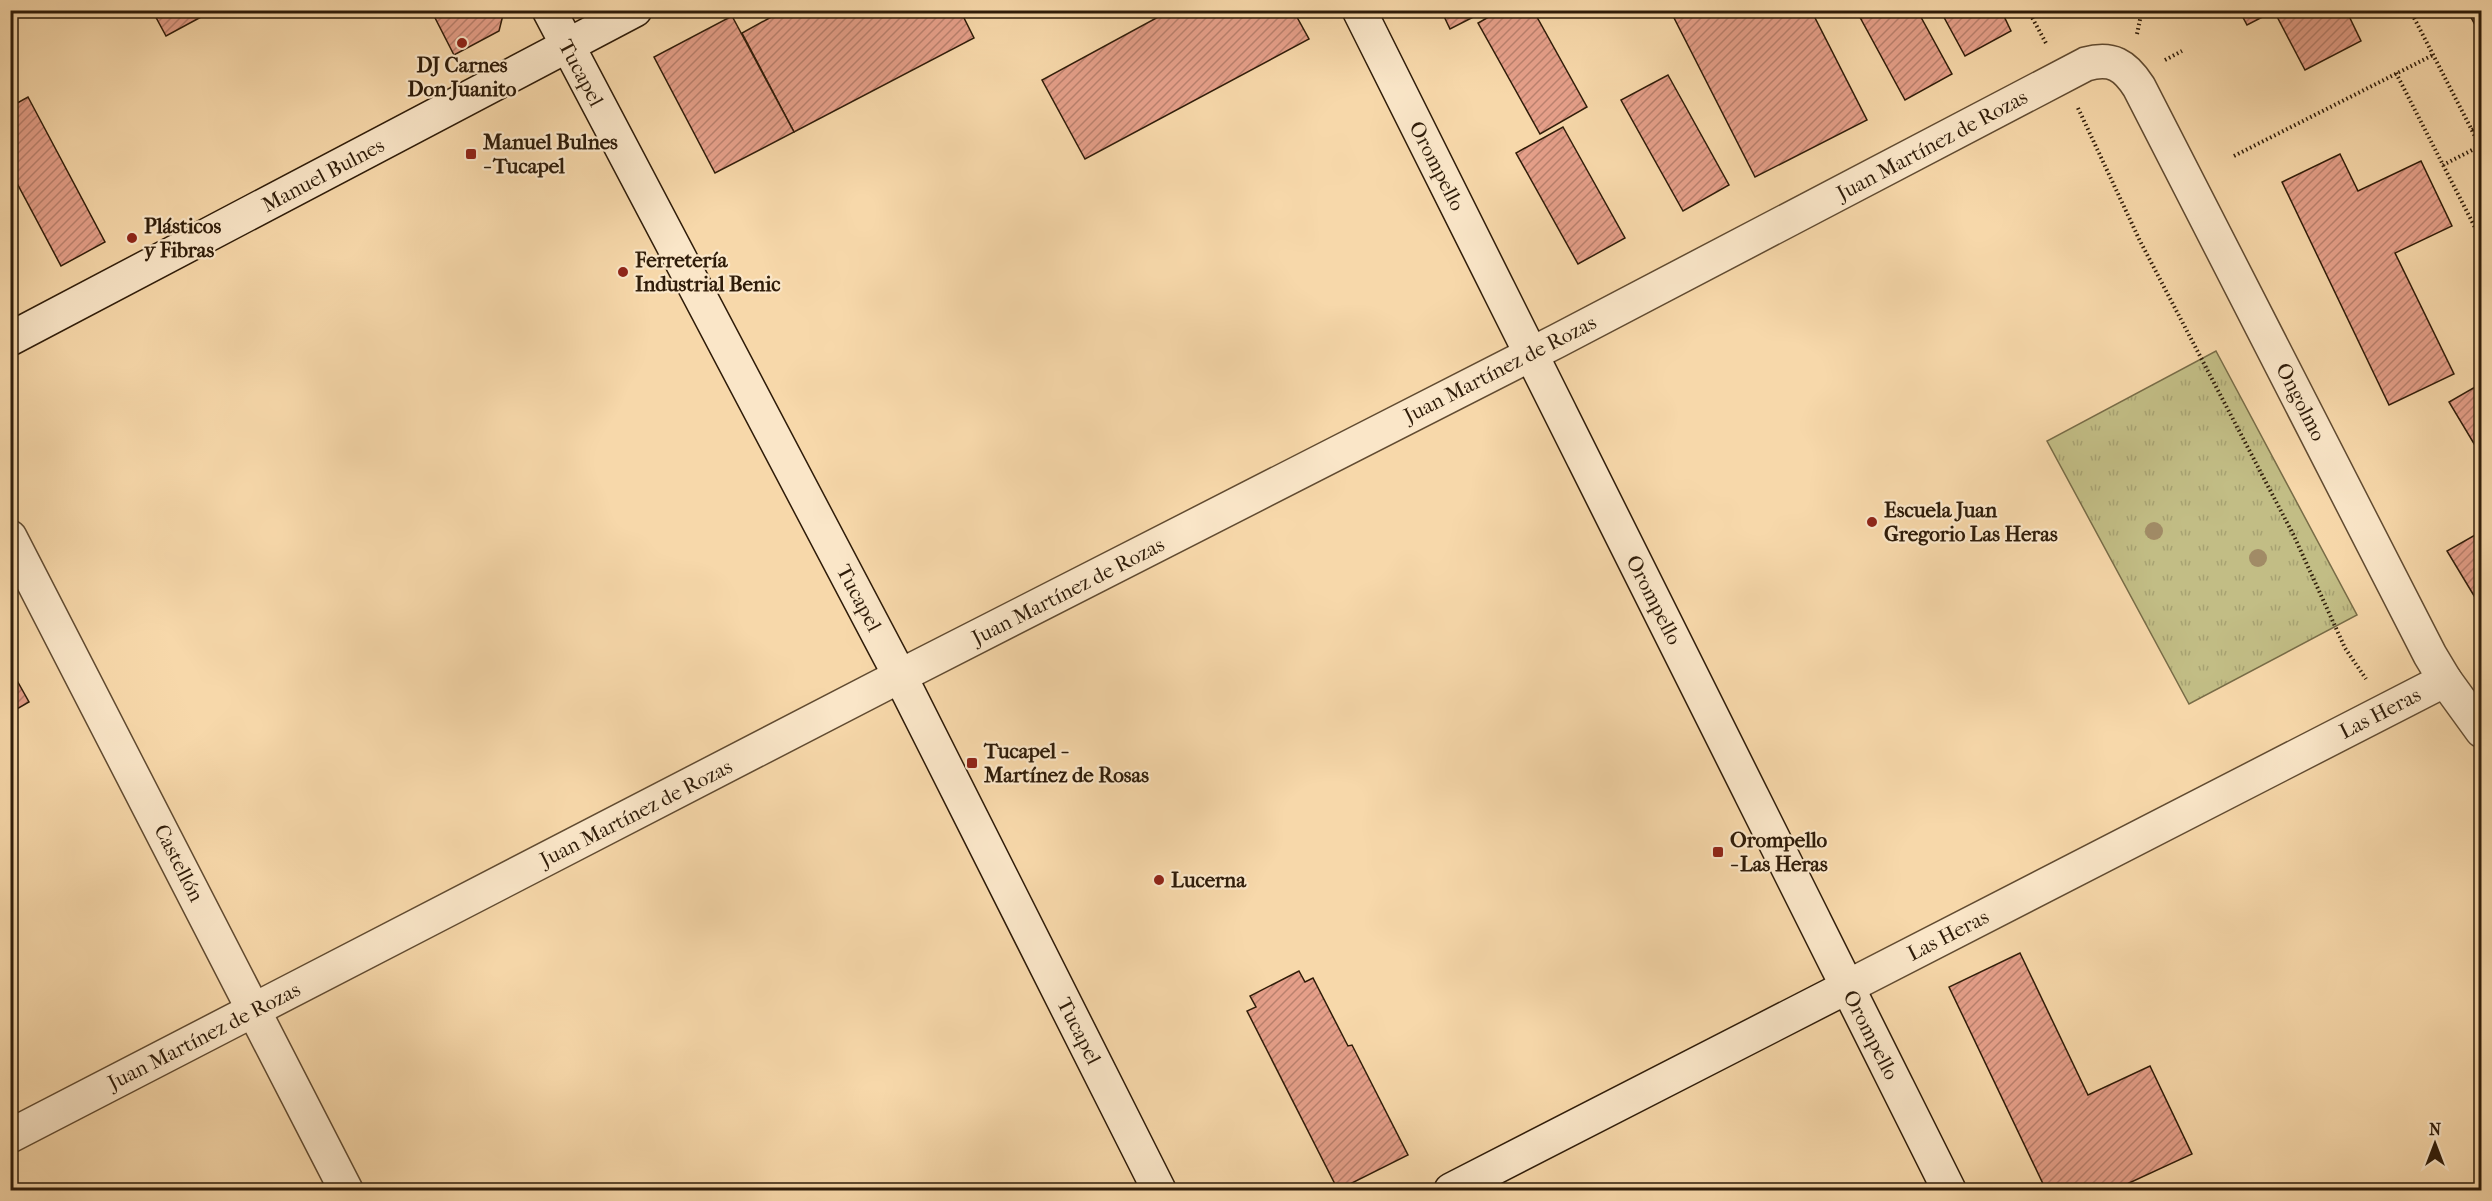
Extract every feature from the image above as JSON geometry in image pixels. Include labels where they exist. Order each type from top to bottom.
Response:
[{"type":"street","name":"Tucapel","points":[[549,10],[900,676],[1159,1191]]},
{"type":"street","name":"Manuel Bulnes","points":[[10,339],[635,10]]},
{"type":"street","name":"Orompello","points":[[1359,10],[1949,1191]]},
{"type":"street","name":"Juan Martínez de Rozas","points":[[10,1136],[900,676],[1531,354],[2064,76],[2097,61],[2108,62],[2127,70]]},
{"type":"street","name":"Ongolmo","points":[[2127,70],[2139,87],[2445,680],[2481,731]]},
{"type":"street","name":"Castellón","points":[[10,537],[346,1191]]},
{"type":"street","name":"Las Heras","points":[[1451,1191],[2445,680]]},
{"type":"path","points":[[2028,10],[2064,76],[2140,241],[2294,536],[2345,648],[2386,710]]},
{"type":"path","points":[[2410,10],[2480,146],[2443,165]]},
{"type":"path","points":[[2234,156],[2433,55]]},
{"type":"path","points":[[2396,74],[2481,241]]},
{"type":"path","points":[[2472,130],[2481,125]]},
{"type":"green space","points":[[2216,351],[2357,615],[2189,704],[2047,441]]},
{"type":"building","points":[[152,10],[214,10],[166,36]]},
{"type":"building","name":"DJ Carnes Don Juanito","points":[[431,10],[504,11],[499,31],[454,55]]},
{"type":"building","points":[[784,10],[960,10],[974,38],[794,132],[742,33]]},
{"type":"building","points":[[1171,10],[1293,10],[1309,39],[1085,159],[1042,80]]},
{"type":"building","points":[[1441,10],[1487,10],[1450,29]]},
{"type":"building","points":[[1501,10],[1533,10],[1587,107],[1540,134],[1478,23]]},
{"type":"building","points":[[1670,10],[1811,10],[1867,120],[1755,177]]},
{"type":"building","points":[[1856,10],[1917,10],[1952,74],[1905,100]]},
{"type":"building","points":[[1940,10],[2001,10],[2011,31],[1965,56]]},
{"type":"building","points":[[2239,10],[2346,10],[2361,41],[2305,70],[2274,11],[2247,25]]},
{"type":"building","points":[[2467,10],[2482,10],[2482,38]]},
{"type":"building","points":[[732,16],[794,132],[715,173],[654,57]]},
{"type":"building","points":[[1668,75],[1729,185],[1683,211],[1621,100]]},
{"type":"building","points":[[28,97],[105,242],[61,266],[10,170],[10,107]]},
{"type":"building","points":[[1563,127],[1625,238],[1578,264],[1516,153]]},
{"type":"building","points":[[2340,154],[2358,191],[2421,161],[2452,226],[2395,253],[2454,374],[2389,405],[2282,182]]},
{"type":"building","points":[[2482,383],[2482,457],[2449,402]]},
{"type":"building","points":[[2482,531],[2482,609],[2447,551]]},
{"type":"building","points":[[10,668],[29,702],[10,713]]},
{"type":"building","points":[[2020,953],[2088,1095],[2150,1066],[2192,1154],[2114,1190],[2046,1190],[1949,987]]},
{"type":"building","points":[[1299,971],[1305,982],[1313,978],[1348,1046],[1352,1045],[1408,1155],[1338,1190],[1247,1011],[1256,1007],[1250,996]]},
{"type":"place","name":"DJ Carnes Don Juanito","points":[[462,43]]},
{"type":"place","name":"Manuel Bulnes - Tucapel","points":[[471,154]]},
{"type":"place","name":"Plásticos y Fibras","points":[[132,238]]},
{"type":"place","name":"Ferretería Industrial Benic","points":[[623,272]]},
{"type":"place","name":"Escuela Juan Gregorio Las Heras","points":[[1872,522]]},
{"type":"place","name":"Tucapel - Martínez de Rosas","points":[[972,763]]},
{"type":"place","name":"Orompello - Las Heras","points":[[1718,852]]},
{"type":"place","name":"Lucerna","points":[[1159,880]]}]
